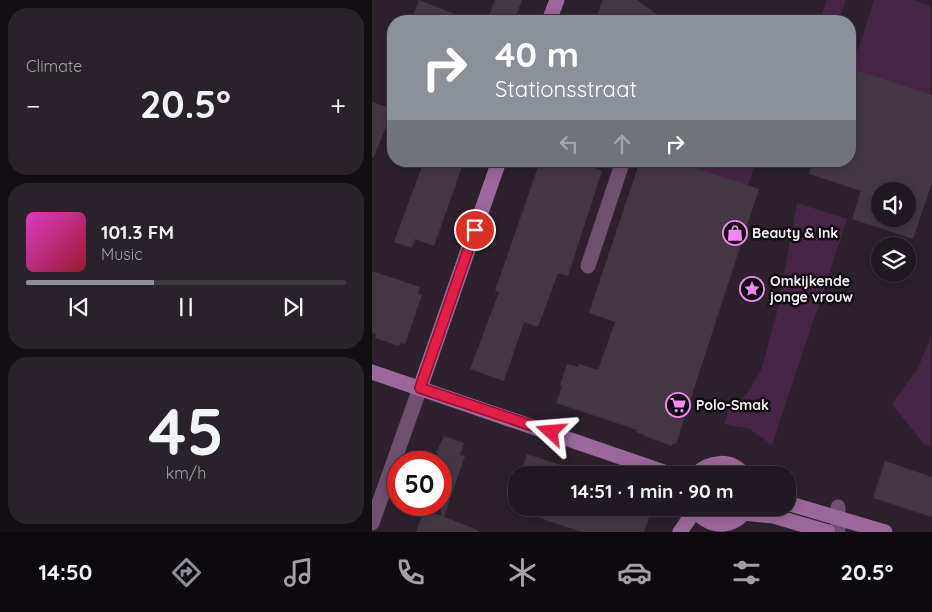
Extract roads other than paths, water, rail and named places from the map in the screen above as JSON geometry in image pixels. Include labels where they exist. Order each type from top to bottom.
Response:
[{"type":"main road","points":[[551,15],[557,0]]},
{"type":"main road","points":[[420,388],[497,167]]},
{"type":"main road","points":[[372,372],[647,466]]},
{"type":"main road","points":[[707,466],[717,463],[734,466]]},
{"type":"main road","points":[[796,506],[885,532]]},
{"type":"main road","points":[[680,532],[691,516]]},
{"type":"main road","points":[[700,516],[708,528],[732,522],[738,516]]},
{"type":"main road","points":[[773,516],[828,532]]},
{"type":"street","points":[[588,266],[621,167]]},
{"type":"street","points":[[372,523],[420,388]]},
{"type":"place","name":"Beauty & Ink","points":[[735,233]]},
{"type":"place","name":"Omkijkende jonge vrouw","points":[[752,289]]},
{"type":"place","name":"Polo-Smak","points":[[678,405]]}]
